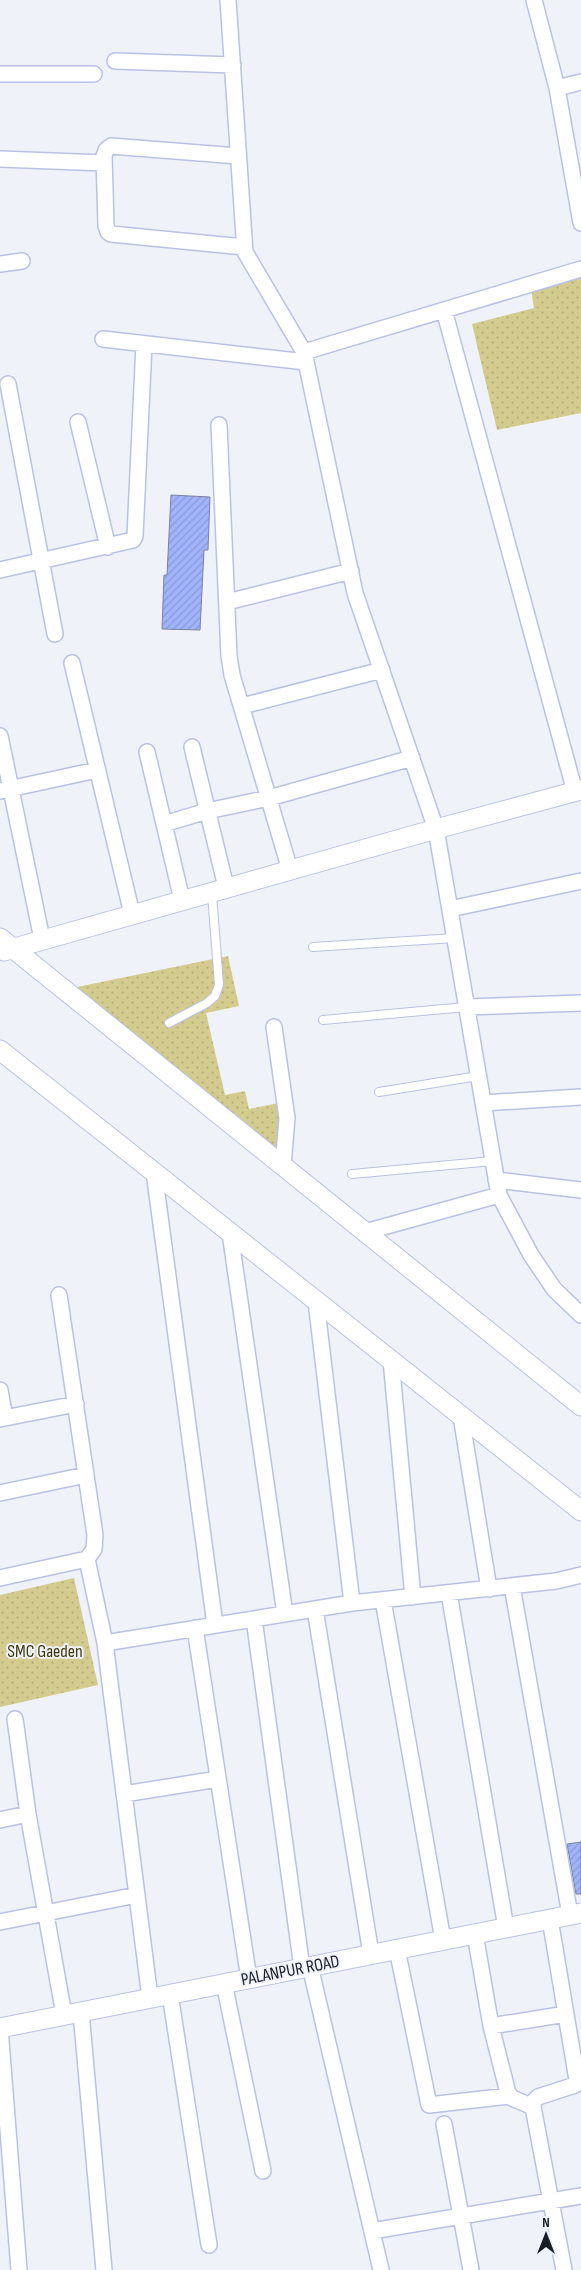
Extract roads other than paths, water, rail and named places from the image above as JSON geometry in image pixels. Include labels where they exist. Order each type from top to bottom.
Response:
[{"type":"street","points":[[228,0],[244,252],[305,357],[356,593],[436,828],[498,1188],[531,1255],[554,1289],[581,1315]]},
{"type":"street","points":[[534,0],[557,88],[581,223]]},
{"type":"street","points":[[115,61],[233,65]]},
{"type":"street","points":[[0,74],[94,74]]},
{"type":"street","points":[[557,88],[581,82]]},
{"type":"street","points":[[238,156],[111,146],[106,150],[104,163],[106,226],[111,234],[244,247]]},
{"type":"street","points":[[0,159],[104,163]]},
{"type":"street","points":[[0,264],[22,261]]},
{"type":"street","points":[[102,339],[305,357],[444,310],[581,269]]},
{"type":"street","points":[[4,946],[42,939],[436,828],[578,791],[444,310]]},
{"type":"street","points":[[0,570],[129,542],[135,536],[144,344]]},
{"type":"street","points":[[8,384],[55,634]]},
{"type":"street","points":[[78,422],[108,547]]},
{"type":"street","points":[[219,425],[229,656],[290,870]]},
{"type":"street","points":[[226,602],[351,570]]},
{"type":"street","points":[[72,663],[132,914]]},
{"type":"street","points":[[242,706],[382,670]]},
{"type":"street","points":[[0,736],[6,790],[42,939]]},
{"type":"street","points":[[192,748],[207,811],[219,889]]},
{"type":"street","points":[[148,752],[182,900]]},
{"type":"street","points":[[164,824],[207,811],[269,798],[412,758]]},
{"type":"street","points":[[6,790],[97,770]]},
{"type":"street","points":[[450,909],[581,881]]},
{"type":"street","points":[[4,946],[283,1166],[581,1406]]},
{"type":"street","points":[[466,1007],[581,1003]]},
{"type":"street","points":[[274,1027],[287,1118],[283,1166]]},
{"type":"street","points":[[0,1050],[581,1511]]},
{"type":"street","points":[[483,1103],[581,1097]]},
{"type":"street","points":[[154,1172],[215,1625]]},
{"type":"street","points":[[365,1232],[498,1188],[581,1190]]},
{"type":"street","points":[[230,1233],[285,1614]]},
{"type":"street","points":[[0,1578],[87,1559],[94,1549],[95,1536],[59,1295]]},
{"type":"street","points":[[316,1301],[352,1603]]},
{"type":"street","points":[[391,1360],[413,1597]]},
{"type":"street","points":[[0,1390],[2,1418],[76,1404]]},
{"type":"street","points":[[461,1416],[490,1589]]},
{"type":"street","points":[[0,1493],[86,1474]]},
{"type":"street","points":[[87,1559],[105,1643],[150,1998]]},
{"type":"street","points":[[105,1643],[352,1603],[556,1581],[581,1575]]},
{"type":"street","points":[[512,1586],[575,1914]]},
{"type":"street","points":[[449,1593],[506,1928]]},
{"type":"street","points":[[383,1600],[443,1940]]},
{"type":"street","points":[[315,1609],[371,1954]]},
{"type":"street","points":[[254,1619],[306,1967],[381,2270]]},
{"type":"street","points":[[196,1628],[249,1979]]},
{"type":"street","points":[[15,1719],[28,1814],[46,1913],[72,2014],[104,2270]]},
{"type":"street","points":[[124,1794],[218,1779]]},
{"type":"street","points":[[0,1820],[28,1814]]},
{"type":"street","points":[[0,1922],[137,1895]]},
{"type":"street","name":"PALANPUR ROAD","points":[[0,2028],[575,1914]]},
{"type":"street","points":[[550,1919],[577,2080],[575,2085],[538,2097],[534,2101],[533,2107],[564,2270]]},
{"type":"street","points":[[475,1934],[491,2026],[509,2096]]},
{"type":"street","points":[[396,1949],[429,2105],[509,2096],[533,2107]]},
{"type":"street","points":[[224,1983],[263,2171]]},
{"type":"street","points":[[170,1994],[209,2245]]},
{"type":"street","points":[[491,2026],[566,2014]]},
{"type":"street","points":[[0,2028],[19,2270]]},
{"type":"street","points":[[444,2124],[471,2270]]},
{"type":"street","points":[[372,2231],[581,2196]]},
{"type":"lane","points":[[169,1023],[215,996],[219,985],[219,889]]},
{"type":"lane","points":[[313,947],[455,938]]},
{"type":"lane","points":[[323,1020],[466,1007]]},
{"type":"lane","points":[[379,1092],[478,1076]]},
{"type":"lane","points":[[352,1174],[493,1161]]},
{"type":"park label","name":"SMC Gaeden","points":[[45,1651]]}]
